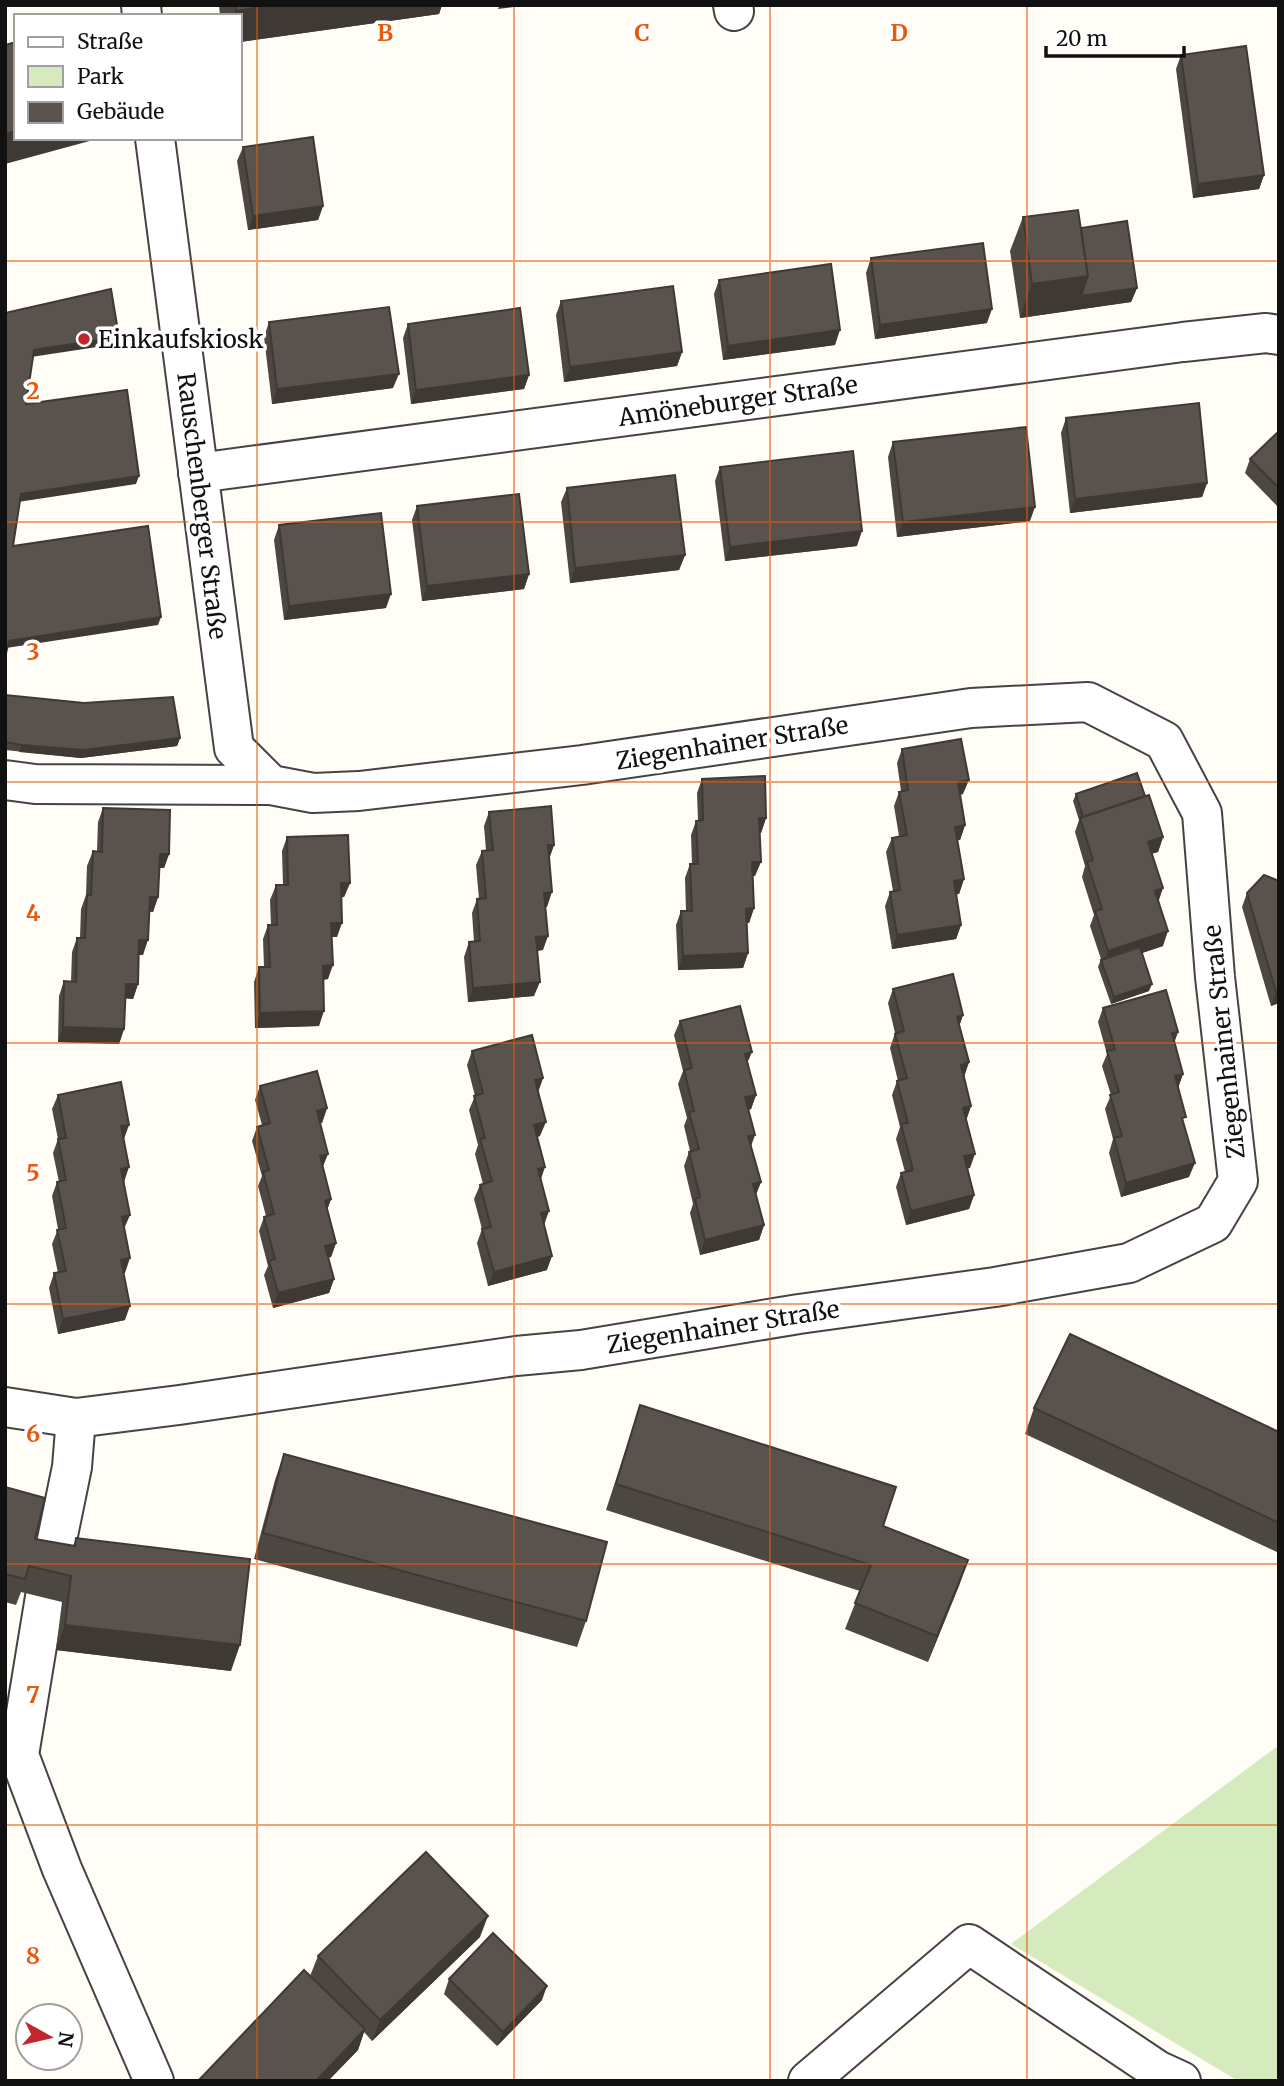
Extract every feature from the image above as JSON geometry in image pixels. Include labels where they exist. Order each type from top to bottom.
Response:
[{"type":"street","name":"Rauschenberger Straße","points":[[155,140],[234,748],[271,785]]},
{"type":"street","name":"Amöneburger Straße","points":[[198,473],[1183,342],[1266,333],[1279,335]]},
{"type":"street","name":"Ziegenhainer Straße","points":[[5,779],[36,784],[271,785],[313,793],[359,791],[582,765],[971,708],[1088,702],[1164,741],[1202,813],[1215,977],[1238,1181],[1213,1223],[1129,1263],[995,1287],[799,1314],[581,1350],[516,1356],[76,1418],[5,1407]]},
{"type":"street","points":[[76,1418],[72,1467],[48,1583],[19,1755],[62,1869],[154,2081]]},
{"type":"street","points":[[808,2081],[969,1944],[1157,2070],[1181,2081]]},
{"type":"green space","points":[[1279,1745],[1279,2081],[1238,2081],[1011,1944]]},
{"type":"building","points":[[235,5],[274,5],[236,11]]},
{"type":"building","points":[[14,43],[14,132],[5,134],[5,45]]},
{"type":"building","points":[[1246,46],[1264,175],[1198,184],[1181,55]]},
{"type":"building","points":[[313,137],[323,206],[253,216],[243,147]]},
{"type":"building","points":[[1078,210],[1088,276],[1032,284],[1023,217]]},
{"type":"building","points":[[1127,221],[1137,288],[1081,296],[1088,276],[1081,228]]},
{"type":"building","points":[[983,243],[992,309],[880,325],[871,258]]},
{"type":"building","points":[[831,264],[840,330],[728,346],[719,280]]},
{"type":"building","points":[[673,286],[682,352],[570,367],[561,301]]},
{"type":"building","points":[[111,289],[119,337],[34,350],[26,404],[127,390],[139,476],[21,494],[13,546],[148,526],[161,617],[9,641],[5,657],[5,313]]},
{"type":"building","points":[[389,307],[399,374],[277,389],[269,322]]},
{"type":"building","points":[[520,308],[529,375],[416,390],[408,324]]},
{"type":"building","points":[[1199,403],[1207,483],[1075,499],[1066,418]]},
{"type":"building","points":[[1026,427],[1035,507],[903,522],[893,442]]},
{"type":"building","points":[[1279,431],[1279,488],[1250,459]]},
{"type":"building","points":[[853,451],[862,531],[730,547],[720,467]]},
{"type":"building","points":[[675,475],[685,555],[575,568],[567,488]]},
{"type":"building","points":[[519,494],[529,574],[427,586],[417,506]]},
{"type":"building","points":[[381,513],[391,594],[289,606],[279,525]]},
{"type":"building","points":[[5,695],[84,703],[173,697],[180,738],[84,750],[5,742]]},
{"type":"building","points":[[961,739],[969,780],[958,782],[965,825],[955,827],[964,879],[954,881],[961,925],[897,935],[890,892],[900,890],[892,838],[907,835],[899,792],[908,790],[902,749]]},
{"type":"building","points":[[1137,773],[1145,796],[1083,817],[1076,794]]},
{"type":"building","points":[[765,776],[766,818],[759,818],[761,862],[752,862],[754,908],[746,909],[748,953],[683,956],[681,911],[692,911],[690,864],[698,864],[696,821],[703,820],[702,779]]},
{"type":"building","points":[[1149,795],[1163,837],[1148,842],[1163,888],[1155,891],[1168,931],[1108,951],[1095,911],[1102,909],[1087,862],[1093,860],[1080,818]]},
{"type":"building","points":[[551,806],[554,845],[548,845],[552,892],[544,893],[548,936],[536,937],[540,982],[473,988],[469,942],[480,941],[477,899],[486,898],[482,851],[493,850],[489,812]]},
{"type":"building","points":[[103,808],[170,810],[169,854],[160,854],[158,897],[150,897],[148,940],[139,940],[138,984],[126,984],[124,1029],[63,1027],[64,981],[76,982],[77,938],[85,938],[93,851],[102,852]]},
{"type":"building","points":[[348,835],[350,883],[341,883],[342,923],[331,923],[333,965],[323,966],[324,1011],[260,1013],[259,967],[270,967],[268,925],[277,925],[276,885],[288,885],[287,837]]},
{"type":"building","points":[[1264,875],[1279,881],[1279,991],[1276,992],[1247,893]]},
{"type":"building","points":[[1140,947],[1152,984],[1114,997],[1101,960]]},
{"type":"building","points":[[953,974],[963,1015],[957,1017],[969,1062],[961,1065],[971,1106],[963,1108],[975,1154],[964,1156],[974,1195],[911,1211],[901,1173],[913,1170],[901,1124],[908,1123],[897,1081],[907,1078],[895,1034],[904,1031],[893,989]]},
{"type":"building","points":[[1166,990],[1178,1032],[1172,1033],[1183,1074],[1175,1076],[1186,1117],[1182,1118],[1195,1163],[1126,1183],[1114,1138],[1122,1136],[1110,1095],[1119,1092],[1107,1051],[1115,1049],[1103,1008]]},
{"type":"building","points":[[740,1006],[752,1052],[745,1054],[756,1095],[745,1097],[755,1135],[748,1136],[761,1182],[753,1184],[764,1225],[705,1240],[695,1199],[700,1197],[689,1152],[699,1149],[689,1112],[694,1111],[684,1070],[692,1068],[680,1021]]},
{"type":"building","points":[[532,1035],[543,1078],[535,1080],[546,1122],[534,1125],[545,1167],[538,1169],[549,1211],[541,1213],[552,1256],[494,1272],[482,1229],[491,1227],[480,1185],[492,1181],[480,1139],[485,1138],[474,1096],[483,1093],[472,1051]]},
{"type":"building","points":[[317,1071],[327,1108],[317,1111],[328,1154],[320,1156],[331,1199],[325,1201],[336,1243],[325,1246],[334,1279],[278,1293],[269,1261],[275,1259],[264,1217],[274,1214],[263,1172],[269,1170],[257,1127],[270,1123],[260,1086]]},
{"type":"building","points":[[121,1082],[129,1125],[121,1126],[129,1167],[121,1169],[130,1215],[122,1217],[130,1258],[121,1260],[130,1306],[63,1319],[54,1273],[66,1271],[57,1230],[66,1228],[57,1182],[66,1180],[58,1139],[66,1138],[58,1095]]},
{"type":"building","points":[[1070,1334],[1279,1432],[1279,1523],[1034,1408]]},
{"type":"building","points":[[640,1405],[896,1487],[883,1526],[968,1560],[937,1636],[855,1603],[871,1565],[616,1484]]},
{"type":"building","points":[[284,1454],[607,1542],[586,1621],[263,1533]]},
{"type":"building","points":[[5,1487],[45,1498],[35,1539],[75,1546],[76,1538],[250,1559],[240,1645],[65,1625],[71,1576],[29,1566],[25,1579],[5,1574]]},
{"type":"building","points":[[426,1852],[488,1916],[380,2020],[318,1956]]},
{"type":"building","points":[[493,1933],[547,1986],[503,2032],[449,1979]]},
{"type":"building","points":[[304,1970],[365,2029],[316,2081],[198,2081]]},
{"type":"place","name":"Einkaufskiosk","points":[[84,339]]}]
